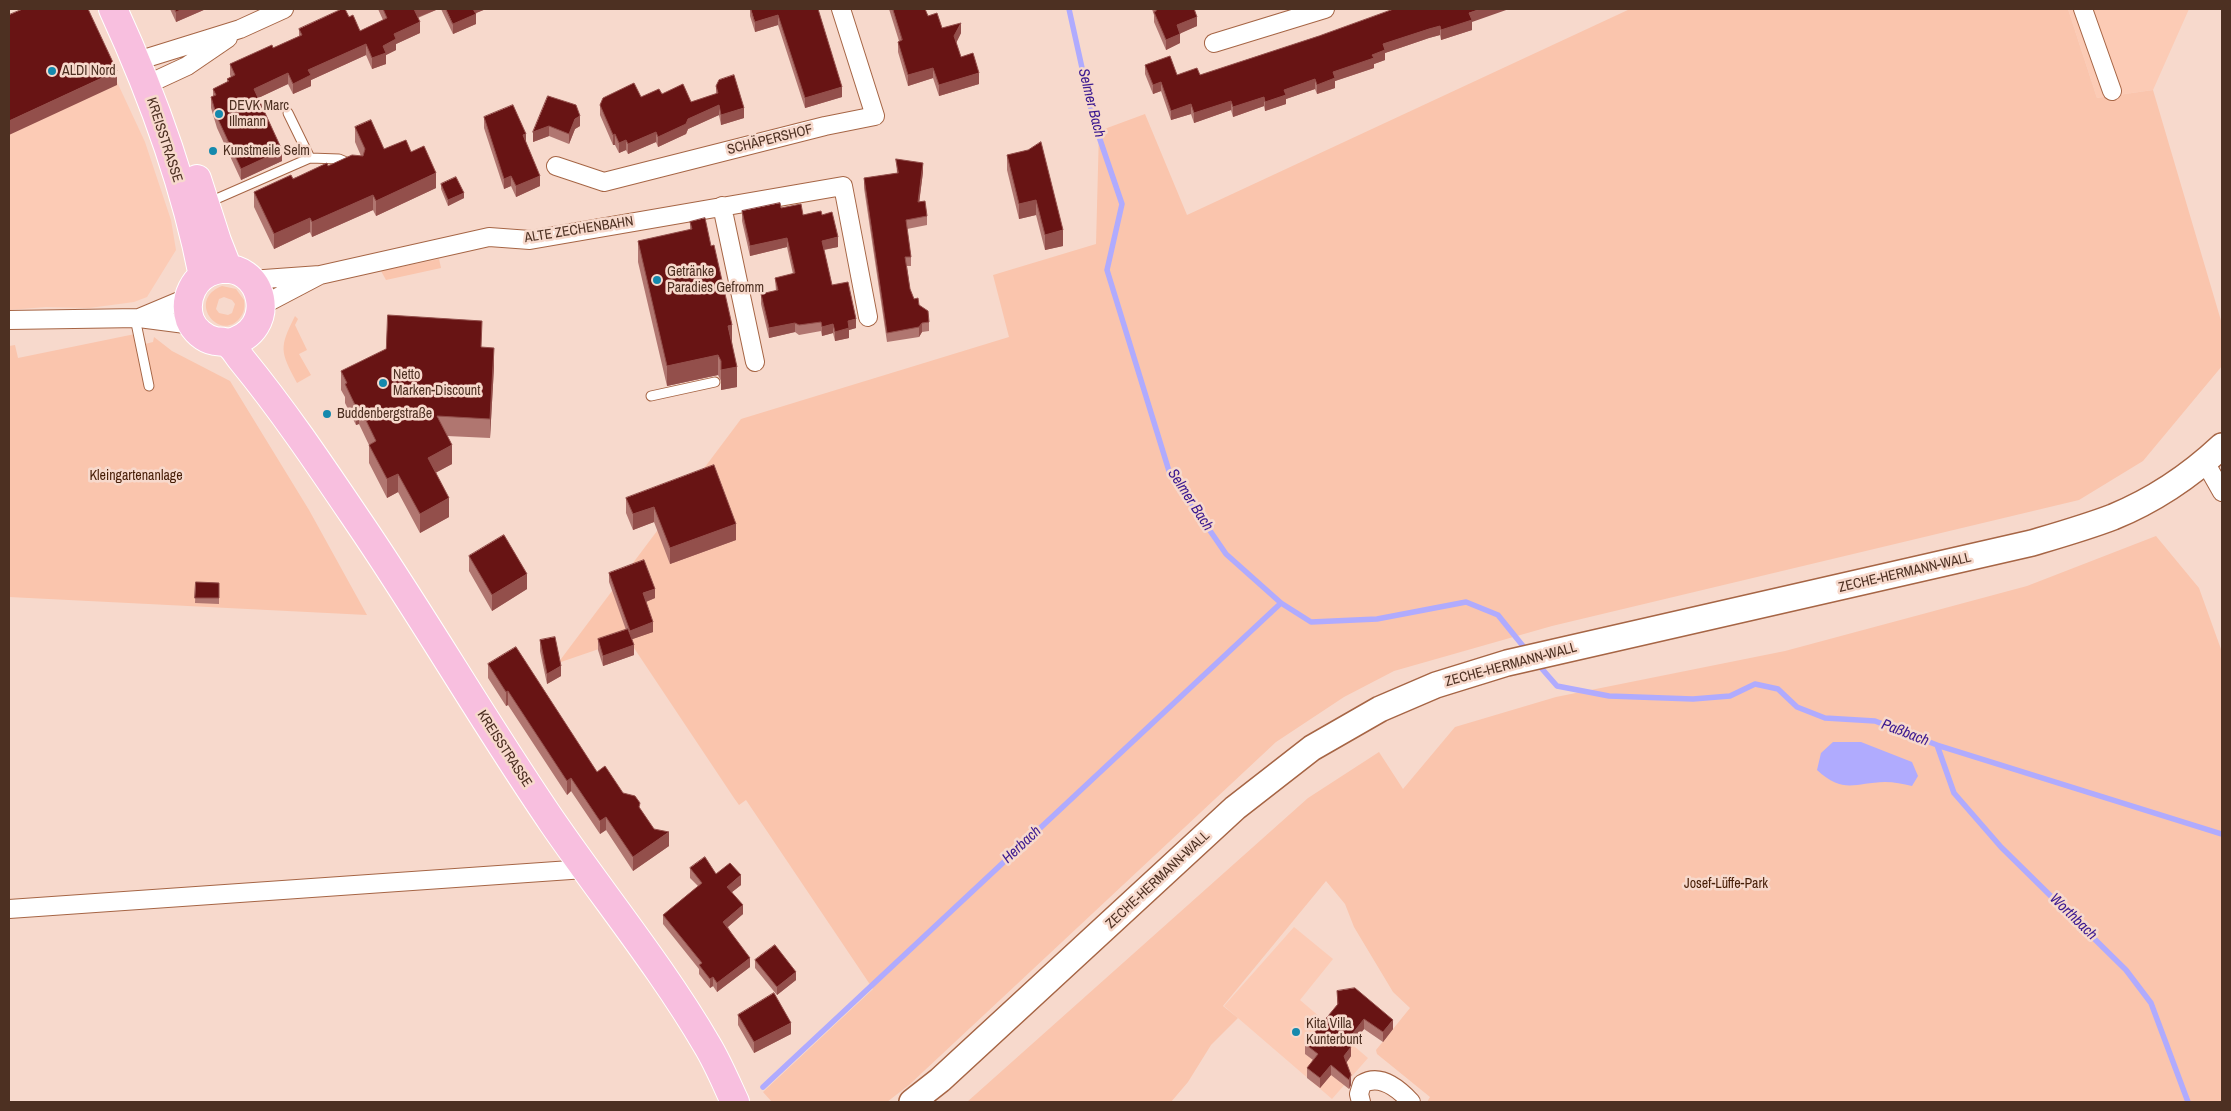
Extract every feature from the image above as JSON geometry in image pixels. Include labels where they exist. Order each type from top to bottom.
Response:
[{"type":"main road","name":"KREISSTRASSE","points":[[113,9],[150,70]]},
{"type":"main road","name":"KREISSTRASSE","points":[[134,9],[150,70],[218,281]]},
{"type":"main road","name":"KREISSTRASSE","points":[[218,281],[260,297],[257,318],[272,396]]},
{"type":"main road","name":"KREISSTRASSE","points":[[193,325],[189,316],[218,281]]},
{"type":"main road","points":[[193,325],[208,339],[228,343],[237,341],[257,318]]},
{"type":"main road","name":"KREISSTRASSE","points":[[228,343],[272,396],[389,568],[505,751],[585,869],[676,996],[708,1047],[735,1102]]},
{"type":"street","points":[[150,70],[284,9]]},
{"type":"street","name":"SCHÄPERSHOF","points":[[556,166],[604,182],[825,126],[875,116],[841,9]]},
{"type":"street","points":[[1214,43],[1325,9]]},
{"type":"street","points":[[2083,9],[2112,91]]},
{"type":"street","name":"ALTE ZECHENBAHN","points":[[137,318],[218,281],[320,275],[489,237],[530,240],[843,186],[868,316]]},
{"type":"street","points":[[722,206],[755,362]]},
{"type":"street","name":"ALTE ZECHENBAHN","points":[[257,318],[320,275]]},
{"type":"street","name":"ALTE ZECHENBAHN","points":[[9,320],[137,318],[193,325]]},
{"type":"street","points":[[2214,454],[2222,492]]},
{"type":"street","name":"ZECHE-HERMANN-WALL","points":[[912,1102],[940,1080],[1235,808],[1312,748],[1380,709],[1436,684],[1506,663],[2032,543],[2114,516],[2171,486],[2214,454]]},
{"type":"street","points":[[9,909],[585,869]]},
{"type":"street","points":[[1361,1102],[1359,1094],[1362,1084],[1369,1080],[1379,1080],[1388,1083],[1411,1102]]},
{"type":"lane","points":[[288,113],[310,158]]},
{"type":"lane","points":[[196,208],[310,158],[339,159],[359,166]]},
{"type":"lane","points":[[137,318],[149,386]]},
{"type":"lane","points":[[651,396],[715,382]]},
{"type":"shaded area","points":[[83,9],[145,142],[171,220],[176,250],[147,297],[134,302],[89,308],[46,307],[9,310],[9,16]]},
{"type":"shaded area","points":[[2068,9],[2189,9],[2153,90],[2097,98]]},
{"type":"shaded area","points":[[1833,742],[1861,742],[1912,762],[1918,776],[1912,786],[1888,782],[1842,785],[1834,782],[1817,770],[1821,753]]},
{"type":"shaded area","name":"Kita Villa Kunterbunt","points":[[1294,927],[1333,959],[1300,1000],[1368,1058],[1332,1099],[1224,1006]]},
{"type":"green space","points":[[1630,9],[2068,9],[2097,98],[2153,90],[2222,324],[2222,366],[2143,461],[2079,500],[1552,626],[1394,671],[1344,697],[1276,742],[909,1085],[887,1102],[772,1102],[763,1092],[873,989],[746,800],[739,805],[628,639],[558,663],[741,419],[1009,337],[993,275],[1096,244],[1099,131],[1145,114],[1187,215]]},
{"type":"green space","points":[[439,259],[441,268],[386,280],[381,271]]},
{"type":"green space","points":[[222,286],[236,289],[244,300],[244,310],[239,319],[231,325],[223,326],[215,322],[206,309],[207,300],[212,292]],"holes":[[[224,297],[232,300],[235,304],[232,313],[228,315],[219,313],[216,309],[219,299]]]},
{"type":"green space","points":[[295,316],[298,319],[295,325],[307,350],[299,354],[311,375],[297,383],[287,364],[284,350],[286,335]]},
{"type":"green space","name":"Kleingartenanlage","points":[[135,334],[137,346],[153,342],[154,337],[172,351],[230,381],[309,510],[367,615],[9,597],[9,346],[15,345],[18,358]]},
{"type":"green space","name":"Josef-Lüffe-Park","points":[[2156,536],[2199,588],[2222,652],[2222,1102],[1427,1102],[1430,1097],[1377,1054],[1376,1050],[1410,1008],[1393,992],[1354,927],[1345,904],[1326,881],[1223,1006],[1238,1018],[1211,1045],[1188,1082],[1171,1102],[967,1102],[1308,798],[1379,752],[1403,789],[1455,727],[1556,697],[1785,651],[2027,586]]},
{"type":"building","name":"ALDI Nord","points":[[23,9],[88,9],[117,71],[9,121],[9,15]]},
{"type":"building","points":[[345,9],[349,17],[353,15],[360,31],[387,18],[383,9],[414,9],[420,22],[394,34],[396,39],[383,46],[386,53],[372,58],[366,44],[308,70],[311,75],[293,84],[288,73],[254,89],[282,150],[241,169],[217,117],[211,97],[216,95],[213,89],[229,81],[227,79],[235,75],[230,64],[272,45],[273,48],[302,35],[299,29]]},
{"type":"building","points":[[446,9],[473,9],[476,14],[453,24]]},
{"type":"building","points":[[751,9],[818,9],[842,87],[805,98],[778,15],[755,22]]},
{"type":"building","points":[[893,9],[925,9],[928,16],[937,13],[942,28],[961,23],[954,36],[961,57],[973,53],[979,73],[939,85],[933,68],[908,75],[898,42],[902,40]]},
{"type":"building","points":[[1156,9],[1194,9],[1197,17],[1177,25],[1180,34],[1166,40],[1154,12]]},
{"type":"building","points":[[1394,9],[1481,9],[1469,13],[1472,20],[1441,30],[1440,26],[1383,44],[1385,50],[1372,55],[1374,58],[1333,72],[1335,78],[1317,85],[1315,79],[1284,90],[1286,95],[1265,102],[1264,97],[1233,107],[1231,101],[1194,113],[1191,104],[1171,111],[1161,82],[1153,85],[1145,65],[1170,56],[1177,75],[1197,68],[1200,75]]},
{"type":"building","points":[[734,75],[744,108],[721,115],[719,105],[688,119],[686,124],[658,137],[656,132],[628,144],[626,140],[619,143],[615,134],[613,135],[600,105],[603,98],[634,83],[641,97],[659,89],[662,94],[683,84],[691,102],[718,93],[716,86],[719,80]]},
{"type":"building","points":[[548,96],[576,105],[580,116],[575,119],[569,134],[549,126],[533,132]]},
{"type":"building","points":[[513,105],[526,134],[523,135],[540,176],[516,186],[511,176],[504,179],[484,117]]},
{"type":"building","points":[[371,120],[384,149],[406,140],[411,152],[424,146],[436,173],[376,201],[373,195],[312,222],[310,218],[274,234],[254,192],[291,175],[293,179],[327,163],[328,166],[352,155],[363,156],[365,149],[355,127]]},
{"type":"building","points":[[1041,142],[1063,230],[1045,235],[1036,200],[1019,204],[1007,155],[1028,150]]},
{"type":"building","points":[[896,159],[923,163],[918,202],[925,201],[927,216],[906,220],[911,257],[905,257],[910,289],[914,299],[918,298],[919,305],[928,311],[929,322],[922,323],[919,327],[887,333],[864,178],[898,173]]},
{"type":"building","points":[[456,177],[464,193],[448,200],[441,184]]},
{"type":"building","points":[[780,203],[781,208],[801,204],[803,215],[821,211],[822,215],[832,212],[838,237],[822,241],[832,285],[848,282],[856,319],[848,321],[849,328],[835,332],[833,324],[822,327],[821,322],[799,325],[795,323],[769,328],[761,294],[778,290],[775,278],[795,273],[787,238],[750,246],[742,211]]},
{"type":"building","points":[[705,218],[711,246],[714,245],[732,325],[728,326],[737,367],[721,370],[721,361],[718,355],[667,366],[638,241],[692,229],[690,222]]},
{"type":"building","points":[[388,315],[482,321],[481,347],[494,348],[490,419],[437,416],[452,445],[428,458],[449,498],[420,514],[398,474],[387,479],[369,445],[376,441],[359,406],[356,407],[341,371],[386,349]]},
{"type":"building","points":[[714,465],[736,524],[670,548],[654,507],[633,514],[626,498]]},
{"type":"building","points":[[504,535],[527,574],[492,595],[469,556]]},
{"type":"building","points":[[644,560],[655,589],[643,593],[653,622],[630,631],[609,573]]},
{"type":"building","points":[[196,582],[219,583],[219,598],[195,598]]},
{"type":"building","points":[[628,629],[634,645],[603,656],[598,639]]},
{"type":"building","points":[[555,637],[561,666],[547,674],[540,640]]},
{"type":"building","points":[[516,647],[597,772],[605,766],[623,793],[635,796],[640,803],[639,807],[654,829],[669,832],[633,857],[606,817],[600,821],[571,778],[567,781],[488,664]]},
{"type":"building","points":[[705,857],[716,874],[730,863],[741,875],[727,887],[743,905],[723,922],[750,958],[717,983],[713,977],[710,979],[699,965],[702,963],[663,915],[702,883],[690,868]]},
{"type":"building","points":[[775,945],[796,972],[777,987],[755,960]]},
{"type":"building","points":[[1355,988],[1393,1020],[1383,1032],[1364,1019],[1346,1042],[1351,1047],[1344,1056],[1351,1075],[1349,1080],[1331,1065],[1320,1078],[1307,1068],[1318,1054],[1305,1044],[1338,1004],[1337,991]]},
{"type":"building","points":[[774,993],[791,1023],[754,1042],[738,1015]]},
{"type":"waterway","name":"Selmer Bach","points":[[1069,9],[1094,122],[1122,204],[1107,270],[1169,471],[1226,554],[1281,603],[1311,622],[1377,619],[1466,602],[1498,615],[1527,651]]},
{"type":"waterway","name":"Herbach","points":[[763,1087],[1281,603]]},
{"type":"waterway","name":"Paßbach","points":[[1536,662],[1557,686],[1609,696],[1693,699],[1730,696],[1755,684],[1778,689],[1797,707],[1825,718],[1875,721],[1937,745],[2222,834]]},
{"type":"waterway","name":"Worthbach","points":[[1937,745],[1954,793],[2001,847],[2126,970],[2151,1003],[2188,1102]]},
{"type":"place","name":"ALDI Nord","points":[[52,71]]},
{"type":"place","name":"DEVK Marc Illmann","points":[[219,114]]},
{"type":"place","name":"Kunstmeile Selm","points":[[213,151]]},
{"type":"place","name":"Getränke Paradies Gefromm","points":[[657,280]]},
{"type":"place","name":"Netto Marken-Discount","points":[[383,383]]},
{"type":"place","name":"Buddenbergstraße","points":[[327,414]]},
{"type":"place","name":"Kita Villa Kunterbunt","points":[[1296,1032]]}]
